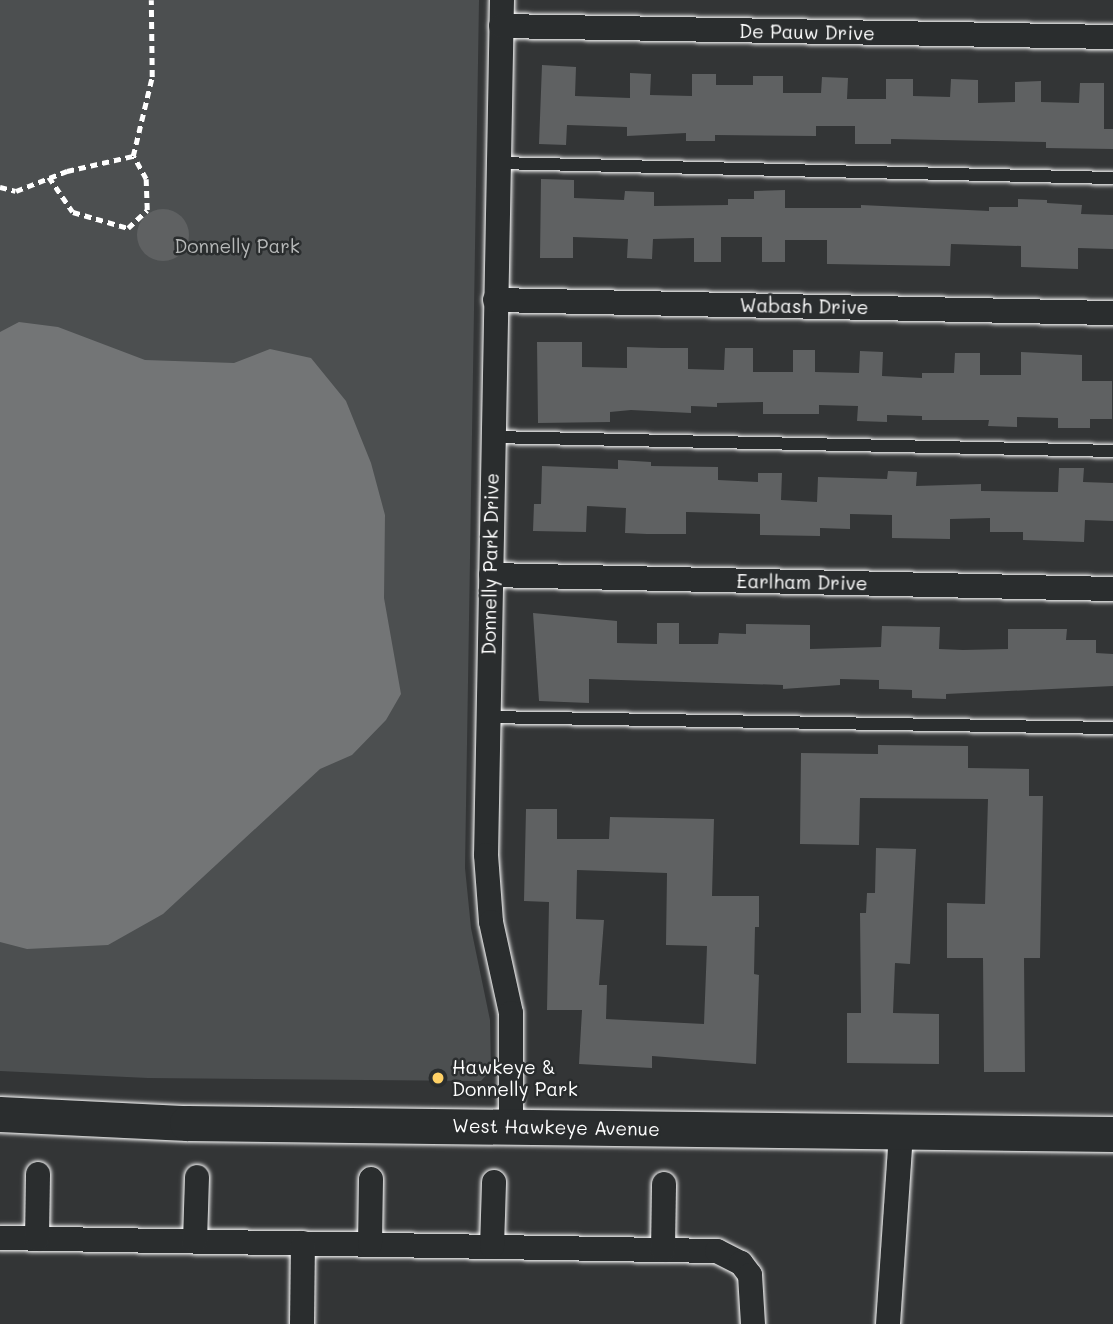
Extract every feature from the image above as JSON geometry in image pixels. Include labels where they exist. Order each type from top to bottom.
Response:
[{"type":"street","name":"Donnelly Park Drive","points":[[502,0],[486,875],[491,922],[511,1013],[510,1126]]},
{"type":"street","name":"De Pauw Drive","points":[[501,26],[1113,37]]},
{"type":"street","name":"Wabash Drive","points":[[495,300],[1113,313]]},
{"type":"street","name":"Earlham Drive","points":[[491,575],[1113,589]]},
{"type":"street","name":"West Hawkeye Avenue","points":[[0,1114],[201,1123],[1113,1134]]},
{"type":"street","points":[[888,1324],[901,1131]]},
{"type":"street","points":[[37,1238],[38,1174]]},
{"type":"street","points":[[195,1241],[197,1177]]},
{"type":"street","points":[[370,1244],[371,1180]]},
{"type":"street","points":[[492,1247],[494,1182]]},
{"type":"street","points":[[663,1250],[664,1184]]},
{"type":"street","points":[[0,1238],[717,1251],[741,1263],[753,1289],[753,1324]]},
{"type":"street","points":[[302,1324],[303,1243]]},
{"type":"lane","points":[[498,163],[1113,178]]},
{"type":"lane","points":[[493,437],[1113,451]]},
{"type":"lane","points":[[487,717],[1113,728]]},
{"type":"path","points":[[49,177],[73,212],[128,228],[147,210],[146,179],[133,156],[152,77],[151,0]]},
{"type":"path","points":[[0,187],[16,191],[49,177],[133,156]]},
{"type":"green space","name":"Donnelly Park","points":[[0,0],[479,0],[465,868],[471,928],[490,1020],[491,1070],[481,1081],[148,1078],[0,1071]]},
{"type":"shaded area","points":[[19,322],[58,327],[145,360],[234,363],[270,349],[311,358],[346,401],[371,463],[385,515],[384,598],[401,694],[386,720],[352,755],[320,769],[163,914],[108,945],[27,949],[0,942],[0,332]]},
{"type":"building","points":[[542,65],[576,67],[575,96],[630,98],[630,73],[651,74],[650,95],[692,96],[692,74],[716,74],[716,85],[753,85],[753,76],[783,76],[783,93],[821,93],[822,77],[848,78],[847,99],[886,99],[886,79],[913,79],[913,96],[950,97],[951,79],[978,80],[978,103],[1015,102],[1015,82],[1041,81],[1041,102],[1079,103],[1080,83],[1104,83],[1104,129],[1113,129],[1113,149],[1046,148],[1046,142],[891,139],[891,144],[855,144],[855,126],[816,126],[816,136],[715,135],[715,141],[686,141],[686,133],[627,136],[627,127],[567,125],[566,145],[539,144]]},
{"type":"building","points":[[541,179],[574,180],[574,198],[624,200],[625,191],[654,192],[654,206],[728,205],[728,199],[754,199],[754,191],[785,190],[785,208],[861,208],[861,205],[989,211],[989,207],[1018,207],[1018,199],[1047,200],[1047,203],[1082,205],[1081,214],[1113,215],[1113,249],[1078,248],[1078,269],[1021,267],[1021,246],[951,244],[950,266],[827,264],[827,240],[785,240],[785,262],[762,262],[762,237],[721,237],[721,262],[694,262],[694,238],[653,239],[652,259],[627,258],[628,239],[573,237],[573,258],[540,258]]},
{"type":"building","points":[[163,209],[173,211],[181,217],[187,225],[187,245],[181,253],[173,259],[163,261],[153,259],[145,253],[139,245],[137,235],[139,225],[145,217],[153,211]]},
{"type":"building","points":[[537,342],[582,342],[582,367],[627,368],[627,347],[688,348],[688,369],[724,370],[725,348],[753,348],[753,372],[793,372],[793,350],[815,350],[815,372],[859,373],[860,351],[883,352],[882,376],[922,378],[922,373],[954,373],[955,353],[980,353],[980,375],[1021,375],[1021,352],[1082,355],[1082,381],[1112,381],[1112,419],[1090,419],[1090,428],[1058,428],[1058,418],[1017,417],[1017,427],[988,426],[989,420],[922,420],[922,416],[887,415],[887,422],[857,421],[858,406],[819,405],[819,414],[763,414],[763,402],[717,403],[717,407],[691,406],[691,413],[631,410],[610,412],[610,422],[538,423]]},
{"type":"building","points":[[618,460],[651,462],[651,466],[718,467],[718,480],[758,482],[758,473],[782,473],[781,500],[817,502],[818,477],[887,479],[888,471],[917,472],[916,486],[981,484],[981,491],[1058,492],[1059,468],[1084,468],[1083,482],[1113,483],[1113,521],[1085,520],[1084,542],[1023,540],[1023,532],[990,532],[990,518],[950,519],[950,539],[892,538],[892,515],[850,514],[850,529],[820,528],[820,536],[760,535],[760,514],[686,512],[686,534],[647,534],[625,533],[626,508],[587,506],[586,532],[533,531],[534,504],[541,504],[542,466],[618,469]]},
{"type":"building","points":[[533,613],[617,621],[617,643],[657,644],[657,623],[679,623],[679,644],[718,644],[719,633],[746,634],[746,624],[810,625],[810,649],[881,647],[882,626],[940,627],[939,649],[963,650],[1008,649],[1008,629],[1067,629],[1066,640],[1096,640],[1096,653],[1113,654],[1113,686],[946,694],[946,699],[912,698],[912,690],[879,689],[879,680],[840,679],[840,685],[783,689],[783,685],[589,679],[589,703],[539,701]]},
{"type":"building","points":[[878,745],[968,746],[968,768],[1029,769],[1029,796],[1043,796],[1040,958],[1024,958],[1025,1072],[984,1072],[983,958],[947,958],[947,903],[985,904],[988,799],[860,798],[859,845],[800,844],[801,753],[878,754]]},
{"type":"building","points":[[526,809],[557,809],[557,839],[609,839],[610,817],[714,819],[712,896],[759,896],[754,974],[759,975],[756,1064],[652,1056],[652,1068],[579,1064],[582,1010],[547,1010],[549,902],[524,901]],"holes":[[[577,870],[667,873],[666,945],[707,946],[704,1024],[606,1019],[607,985],[599,985],[604,920],[576,919]]]},
{"type":"building","points":[[876,848],[916,849],[910,964],[895,963],[893,1013],[939,1014],[939,1064],[847,1063],[847,1013],[861,1013],[860,913],[866,913],[867,893],[875,893]]},
{"type":"place","name":"Hawkeye & Donnelly Park","points":[[438,1078]]}]
